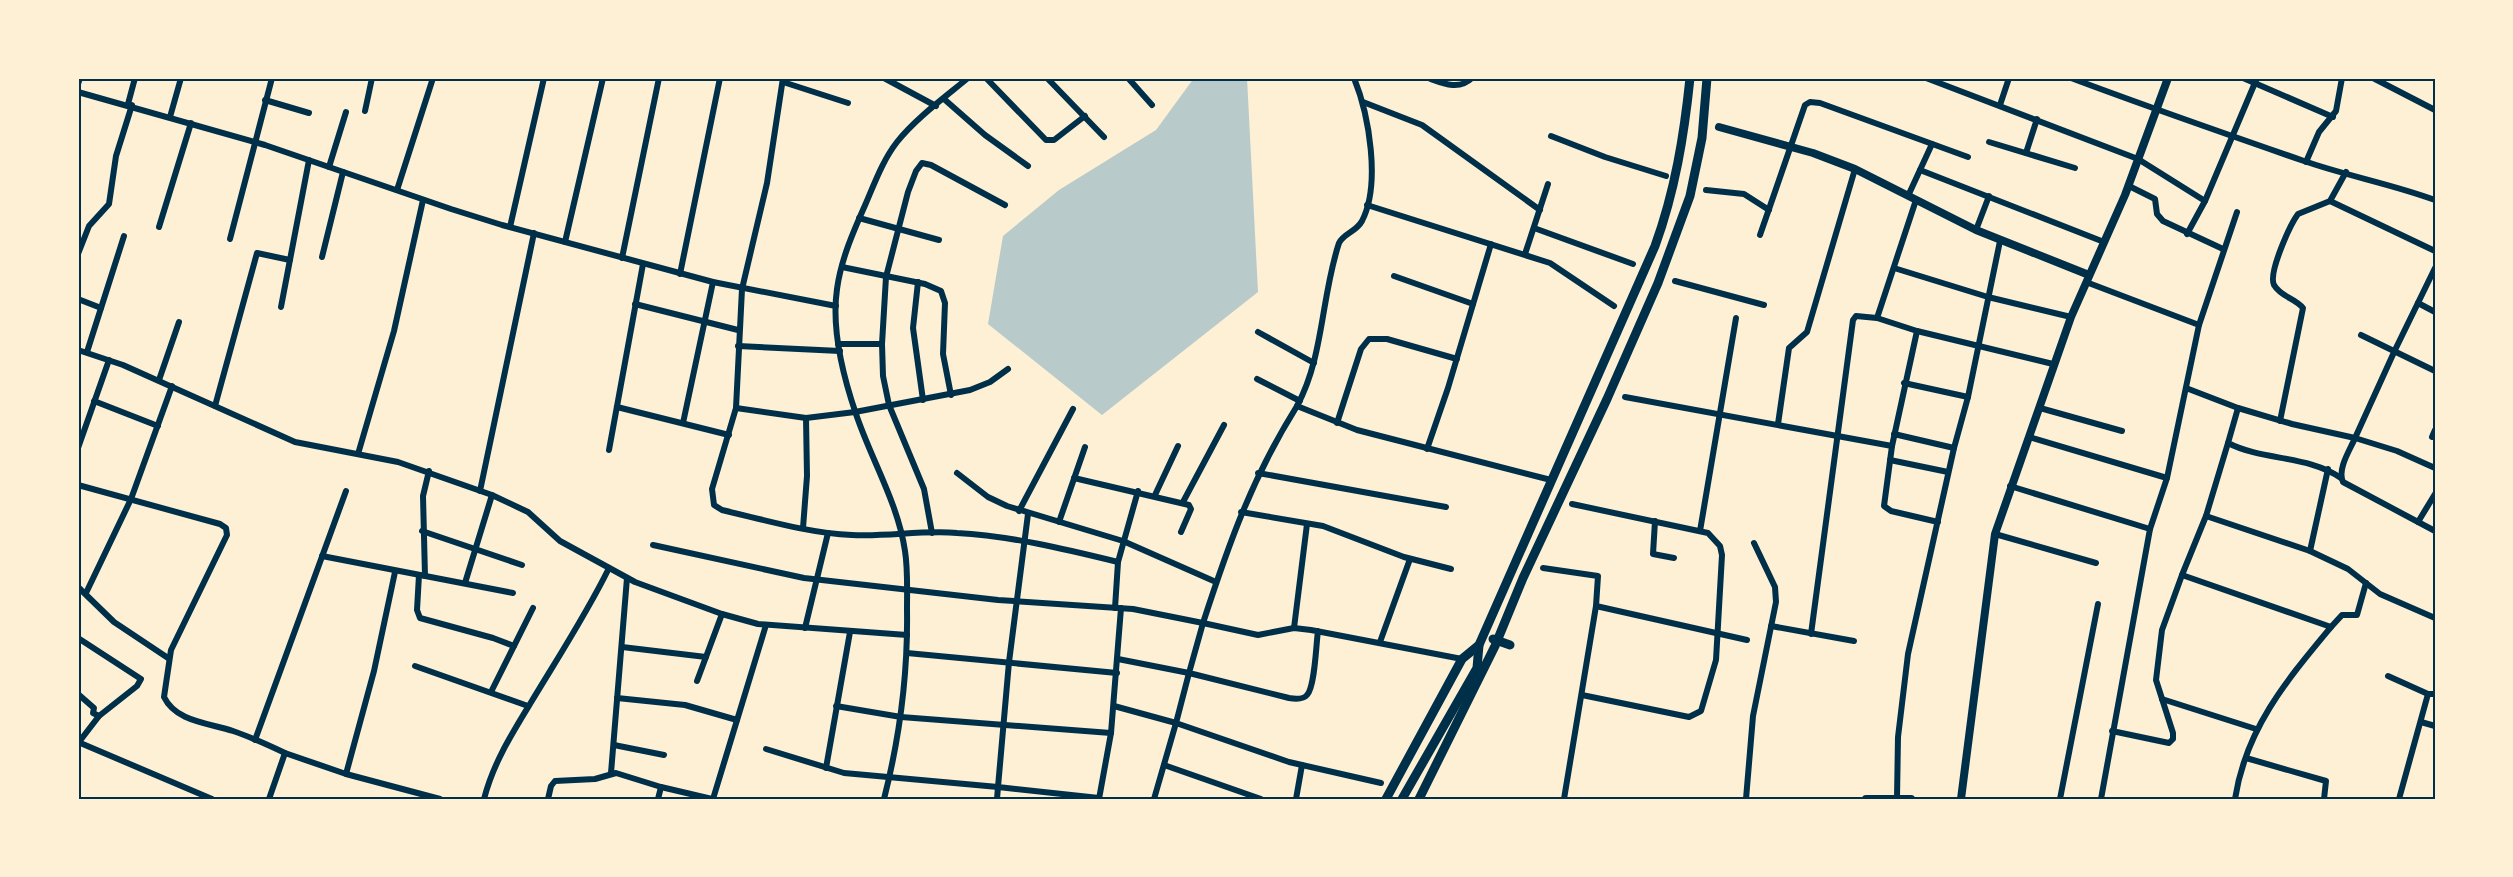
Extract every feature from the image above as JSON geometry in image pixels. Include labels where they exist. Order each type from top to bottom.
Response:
[{"type":"main road","points":[[1402,799],[1477,668],[1481,640],[1646,267],[1667,213],[1682,146],[1690,78]]},
{"type":"main road","points":[[1419,799],[1497,640],[1562,493],[1607,399],[1680,228],[1698,158],[1707,78]]},
{"type":"main road","points":[[1386,799],[1462,659],[1481,640],[1497,640],[1510,645]]},
{"type":"main road","points":[[1866,799],[1911,799]]},
{"type":"street","points":[[78,84],[80,78]]},
{"type":"street","points":[[78,254],[89,226],[109,204],[114,165],[135,78]]},
{"type":"street","points":[[170,117],[181,78]]},
{"type":"street","points":[[230,239],[272,78]]},
{"type":"street","points":[[365,111],[372,78]]},
{"type":"street","points":[[397,190],[433,78]]},
{"type":"street","points":[[510,227],[544,78]]},
{"type":"street","points":[[565,242],[603,78]]},
{"type":"street","points":[[622,258],[659,78]]},
{"type":"street","points":[[680,274],[720,78]]},
{"type":"street","points":[[884,78],[936,106]]},
{"type":"street","points":[[884,799],[901,717],[907,653],[905,552],[894,508],[855,412],[839,347],[836,306],[842,267],[860,218],[891,150],[907,132],[968,78]]},
{"type":"street","points":[[986,78],[1046,140],[1054,140],[1085,116]]},
{"type":"street","points":[[1047,78],[1104,137]]},
{"type":"street","points":[[1128,78],[1152,105]]},
{"type":"street","points":[[1154,799],[1203,623],[1241,512],[1258,473],[1299,403],[1314,363],[1336,253],[1342,238],[1354,231],[1362,221],[1367,205],[1371,141],[1363,102],[1354,78]]},
{"type":"street","points":[[1428,78],[1456,86],[1472,78]]},
{"type":"street","points":[[1926,78],[2138,159],[2205,201]]},
{"type":"street","points":[[2000,105],[2009,78]]},
{"type":"street","points":[[2071,78],[2155,110],[2306,162],[2435,200]]},
{"type":"street","points":[[1961,799],[1995,534],[2010,486],[2040,408],[2053,364],[2128,186],[2168,78]]},
{"type":"street","points":[[2243,78],[2256,80],[2332,117]]},
{"type":"street","points":[[2306,162],[2319,132],[2332,117],[2339,104],[2342,78]]},
{"type":"street","points":[[2373,78],[2435,110]]},
{"type":"street","points":[[848,103],[783,80],[765,191],[742,289],[738,330],[736,408],[712,489],[714,505],[723,510],[828,533],[979,534],[1118,562]]},
{"type":"street","points":[[2187,234],[2205,201],[2256,80]]},
{"type":"street","points":[[78,92],[255,142],[423,200],[510,227],[713,282],[836,306]]},
{"type":"street","points":[[944,99],[985,135],[1028,166]]},
{"type":"street","points":[[265,100],[309,113]]},
{"type":"street","points":[[1760,235],[1805,105],[1815,101],[1968,157]]},
{"type":"street","points":[[1363,102],[1399,114],[1422,125],[1540,210]]},
{"type":"street","points":[[329,167],[346,112]]},
{"type":"street","points":[[2026,153],[2037,119]]},
{"type":"street","points":[[159,226],[191,123]]},
{"type":"street","points":[[1719,127],[1791,147],[1855,169],[2000,241],[2199,325]]},
{"type":"street","points":[[1551,136],[1605,157],[1666,176]]},
{"type":"street","points":[[1989,142],[2075,168]]},
{"type":"street","points":[[1877,318],[1894,268],[1920,170],[1932,144]]},
{"type":"street","points":[[281,307],[309,160]]},
{"type":"street","points":[[932,532],[924,489],[889,405],[883,376],[882,344],[886,277],[912,182],[922,163],[931,165],[1005,204]]},
{"type":"street","points":[[1778,424],[1789,348],[1807,332],[1855,169]]},
{"type":"street","points":[[1920,170],[2104,242]]},
{"type":"street","points":[[322,257],[343,172]]},
{"type":"street","points":[[2280,421],[2303,308],[2282,294],[2274,284],[2272,272],[2298,214],[2330,201],[2346,172]]},
{"type":"street","points":[[1525,254],[1548,184]]},
{"type":"street","points":[[2128,186],[2155,200],[2159,217],[2187,234],[2223,249]]},
{"type":"street","points":[[1706,190],[1744,194],[1769,210]]},
{"type":"street","points":[[1976,230],[1989,196]]},
{"type":"street","points":[[358,454],[394,331],[423,200]]},
{"type":"street","points":[[2330,201],[2435,251]]},
{"type":"street","points":[[1367,205],[1525,254],[1559,268],[1614,306]]},
{"type":"street","points":[[2100,799],[2150,529],[2167,478],[2199,325],[2237,212]]},
{"type":"street","points":[[860,218],[939,240]]},
{"type":"street","points":[[1534,228],[1633,264]]},
{"type":"street","points":[[480,491],[534,233]]},
{"type":"street","points":[[87,352],[124,236]]},
{"type":"street","points":[[1896,798],[1898,736],[1908,654],[1948,472],[1968,397],[2000,241]]},
{"type":"street","points":[[1427,448],[1457,359],[1491,244]]},
{"type":"street","points":[[215,406],[257,253],[290,260]]},
{"type":"street","points":[[609,450],[643,264]]},
{"type":"street","points":[[842,267],[918,282],[937,288],[943,295],[943,354],[951,395]]},
{"type":"street","points":[[1894,268],[1988,297],[2071,317]]},
{"type":"street","points":[[2341,478],[2343,466],[2355,438],[2435,268]]},
{"type":"street","points":[[1394,276],[1473,304]]},
{"type":"street","points":[[1675,281],[1764,305]]},
{"type":"street","points":[[683,423],[713,282]]},
{"type":"street","points":[[918,282],[913,328],[923,400]]},
{"type":"street","points":[[78,299],[101,308]]},
{"type":"street","points":[[2418,303],[2435,312]]},
{"type":"street","points":[[635,304],[738,330]]},
{"type":"street","points":[[1812,634],[1853,320],[1856,316],[1877,318],[1917,332],[2053,364]]},
{"type":"street","points":[[1700,531],[1736,318]]},
{"type":"street","points":[[159,380],[178,322]]},
{"type":"street","points":[[1258,332],[1314,363]]},
{"type":"street","points":[[1917,332],[1894,434],[1884,506],[1891,512],[1938,522]]},
{"type":"street","points":[[2361,335],[2435,371]]},
{"type":"street","points":[[1337,423],[1361,349],[1369,339],[1387,339],[1457,359]]},
{"type":"street","points":[[738,346],[839,347],[882,344]]},
{"type":"street","points":[[78,350],[159,380],[295,442],[398,462],[492,495],[528,512],[554,537],[652,590],[722,614],[766,625],[907,635]]},
{"type":"street","points":[[78,448],[109,360]]},
{"type":"street","points":[[736,408],[806,418],[855,412],[951,395],[980,387],[1008,369]]},
{"type":"street","points":[[1257,379],[1337,423],[1551,480]]},
{"type":"street","points":[[1904,382],[1968,397]]},
{"type":"street","points":[[86,593],[131,499],[171,386]]},
{"type":"street","points":[[2186,388],[2280,421],[2355,438],[2397,451],[2435,468]]},
{"type":"street","points":[[1625,397],[1892,446]]},
{"type":"street","points":[[94,401],[158,426]]},
{"type":"street","points":[[617,407],[729,435]]},
{"type":"street","points":[[2040,408],[2121,431]]},
{"type":"street","points":[[2112,731],[2169,743],[2173,739],[2156,680],[2162,630],[2206,516],[2238,408]]},
{"type":"street","points":[[1019,511],[1049,449],[1073,409]]},
{"type":"street","points":[[803,528],[807,476],[806,418]]},
{"type":"street","points":[[1182,502],[1224,425]]},
{"type":"street","points":[[2432,437],[2435,430]]},
{"type":"street","points":[[1894,434],[1954,448]]},
{"type":"street","points":[[2030,437],[2167,478]]},
{"type":"street","points":[[2228,444],[2241,450],[2328,470],[2341,478],[2343,482],[2435,531]]},
{"type":"street","points":[[1155,495],[1178,446]]},
{"type":"street","points":[[1059,522],[1085,447]]},
{"type":"street","points":[[1890,460],[1948,472]]},
{"type":"street","points":[[2310,551],[2328,470]]},
{"type":"street","points":[[429,471],[423,496],[422,575],[417,610],[420,618],[514,646]]},
{"type":"street","points":[[957,473],[988,497],[1019,511],[1123,542],[1216,582]]},
{"type":"street","points":[[1258,473],[1446,507]]},
{"type":"street","points":[[1074,478],[1182,502],[1191,507],[1181,532]]},
{"type":"street","points":[[78,485],[220,524],[227,530],[227,535],[168,658],[163,692],[166,701],[175,710],[195,721],[224,728],[285,753],[346,774],[440,799]]},
{"type":"street","points":[[2010,486],[2150,529]]},
{"type":"street","points":[[255,740],[346,490]]},
{"type":"street","points":[[766,749],[825,768],[863,776],[950,781],[1099,799],[1111,733],[1117,672],[1118,562],[1138,491]]},
{"type":"street","points":[[2418,522],[2435,494]]},
{"type":"street","points":[[465,583],[492,495]]},
{"type":"street","points":[[1572,504],[1700,531],[1715,538],[1722,555],[1719,634],[1713,676],[1704,705],[1695,715],[1679,715],[1582,695]]},
{"type":"street","points":[[1241,512],[1339,531],[1410,559],[1451,569]]},
{"type":"street","points":[[998,799],[1010,662],[1028,514]]},
{"type":"street","points":[[2206,516],[2310,551],[2348,569],[2380,594],[2435,618]]},
{"type":"street","points":[[1655,521],[1653,554],[1674,558]]},
{"type":"street","points":[[1294,628],[1307,524]]},
{"type":"street","points":[[423,531],[522,565]]},
{"type":"street","points":[[805,628],[828,533]]},
{"type":"street","points":[[1995,534],[2096,563]]},
{"type":"street","points":[[1746,799],[1753,716],[1776,594],[1754,543]]},
{"type":"street","points":[[652,545],[774,573],[907,591],[1118,608],[1258,635],[1294,628],[1380,642],[1462,659]]},
{"type":"street","points":[[322,556],[395,572],[513,593]]},
{"type":"street","points":[[1380,642],[1410,559]]},
{"type":"street","points":[[484,799],[495,764],[609,568]]},
{"type":"street","points":[[1543,568],[1598,576],[1596,606],[1564,799]]},
{"type":"street","points":[[346,774],[377,659],[395,572]]},
{"type":"street","points":[[2182,575],[2331,627]]},
{"type":"street","points":[[611,773],[627,578]]},
{"type":"street","points":[[2235,799],[2256,729],[2268,707],[2342,615],[2357,615],[2366,583]]},
{"type":"street","points":[[78,587],[114,622],[168,658]]},
{"type":"street","points":[[2060,799],[2098,604]]},
{"type":"street","points":[[1596,606],[1747,640]]},
{"type":"street","points":[[491,692],[533,608]]},
{"type":"street","points":[[696,681],[722,614]]},
{"type":"street","points":[[548,799],[550,786],[555,781],[595,778],[611,773],[621,773],[661,787],[712,799],[766,625]]},
{"type":"street","points":[[1771,626],[1854,641]]},
{"type":"street","points":[[1118,659],[1302,699],[1310,692],[1318,631]]},
{"type":"street","points":[[825,768],[850,632]]},
{"type":"street","points":[[78,638],[141,679],[137,686],[99,716],[78,742],[212,799]]},
{"type":"street","points":[[622,647],[706,657]]},
{"type":"street","points":[[907,653],[1117,672]]},
{"type":"street","points":[[416,666],[528,706]]},
{"type":"street","points":[[2388,676],[2432,694],[2399,799]]},
{"type":"street","points":[[78,694],[89,702],[94,708],[93,713],[99,716]]},
{"type":"street","points":[[617,698],[685,705],[737,720]]},
{"type":"street","points":[[2162,699],[2256,729]]},
{"type":"street","points":[[837,706],[901,717],[1111,733]]},
{"type":"street","points":[[1114,706],[1176,723],[1302,765],[1381,783]]},
{"type":"street","points":[[2421,723],[2435,726]]},
{"type":"street","points":[[614,745],[664,755]]},
{"type":"street","points":[[277,799],[269,798],[285,753]]},
{"type":"street","points":[[2246,758],[2326,781],[2324,799]]},
{"type":"street","points":[[1164,765],[1261,799]]},
{"type":"street","points":[[1296,799],[1302,765]]},
{"type":"street","points":[[658,799],[661,787]]},
{"type":"shaded area","points":[[1194,78],[1247,78],[1258,292],[1102,415],[988,324],[1003,236],[1059,190],[1156,130]]}]
